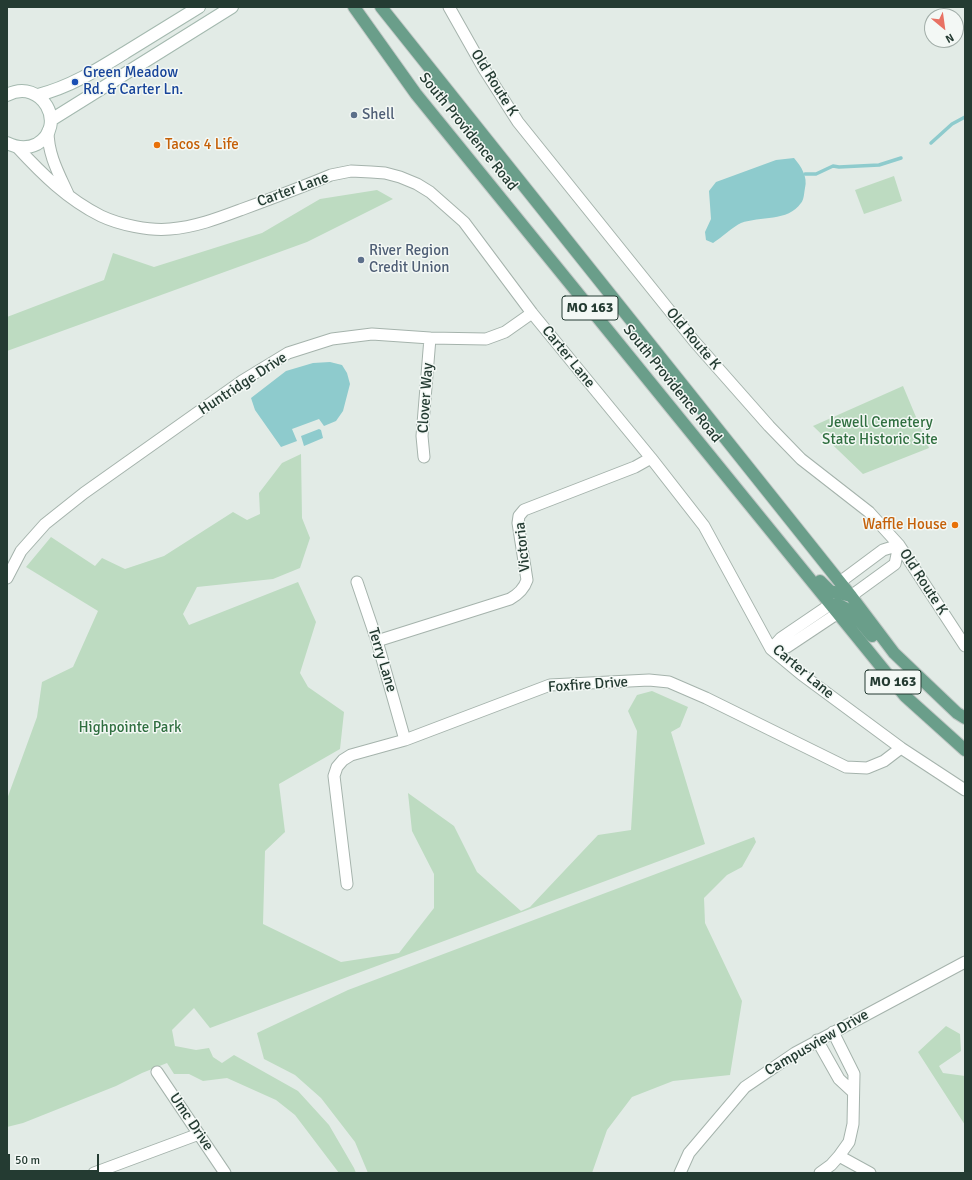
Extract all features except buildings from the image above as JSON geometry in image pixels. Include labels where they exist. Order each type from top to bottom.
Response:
[{"type":"main road","name":"South Providence Road","points":[[354,7],[420,100],[784,545],[905,696],[965,750]]},
{"type":"main road","name":"South Providence Road","points":[[381,7],[840,582],[894,653],[965,718]]},
{"type":"main road","points":[[784,545],[792,546],[830,591],[851,596]]},
{"type":"main road","points":[[834,608],[838,604],[851,612],[885,650],[894,653]]},
{"type":"street","points":[[38,95],[54,91],[71,84],[95,71],[199,7]]},
{"type":"street","points":[[12,145],[32,146],[44,138],[49,126],[232,7]]},
{"type":"street","name":"Old Route K","points":[[449,7],[484,69],[518,122],[694,341],[769,426],[801,459],[869,512],[899,545],[965,646]]},
{"type":"street","points":[[7,95],[13,92],[26,91],[38,95],[45,102],[49,111],[48,140],[50,155],[70,197]]},
{"type":"street","name":"Carter Lane","points":[[12,145],[48,180],[70,197],[102,216],[120,223],[145,228],[169,230],[201,224],[331,176],[351,171],[386,173],[417,184],[430,192],[464,222],[532,313],[651,458],[704,526],[771,649],[800,674],[901,748],[965,790]]},
{"type":"street","name":"Huntridge Drive","points":[[7,578],[21,551],[45,524],[84,493],[242,381],[288,353],[332,339],[372,334],[430,338],[486,339],[505,332],[532,313]]},
{"type":"street","name":"Clover Way","points":[[424,457],[422,436],[430,338]]},
{"type":"street","name":"Victoria","points":[[377,641],[510,599],[519,594],[527,580],[518,523],[519,516],[524,510],[634,467],[651,458]]},
{"type":"street","points":[[840,582],[883,550],[899,545],[895,564],[851,596]]},
{"type":"street","name":"Terry Lane","points":[[357,582],[377,641],[405,740]]},
{"type":"street","points":[[771,649],[781,638],[834,608]]},
{"type":"street","name":"Foxfire Drive","points":[[346,884],[334,776],[337,767],[343,760],[351,755],[405,740],[550,685],[649,680],[669,682],[706,698],[846,767],[867,768],[884,761],[901,748]]},
{"type":"street","name":"Campusview Drive","points":[[680,1173],[689,1153],[744,1087],[817,1040],[965,962]]},
{"type":"street","points":[[820,1173],[831,1165],[849,1142],[853,1124],[854,1074],[833,1032]]},
{"type":"street","points":[[817,1040],[839,1080],[853,1092]]},
{"type":"street","name":"Umc Drive","points":[[157,1072],[225,1173]]},
{"type":"street","points":[[94,1173],[199,1134]]},
{"type":"street","points":[[839,1156],[870,1173]]},
{"type":"green space","points":[[894,176],[902,201],[864,214],[855,190]]},
{"type":"green space","points":[[377,190],[393,199],[307,242],[7,351],[7,317],[104,280],[113,253],[154,267],[262,233],[320,199]]},
{"type":"green space","name":"Jewell Cemetery State Historic Site","points":[[903,386],[929,448],[863,474],[813,426]]},
{"type":"green space","name":"Highpointe Park","points":[[301,454],[302,518],[310,538],[300,568],[273,579],[197,587],[183,614],[189,625],[298,582],[316,622],[300,673],[308,687],[344,712],[340,749],[279,784],[285,832],[265,851],[263,924],[341,962],[399,953],[434,908],[434,874],[412,831],[408,793],[454,826],[477,872],[521,911],[530,907],[598,835],[631,830],[637,731],[628,711],[637,695],[652,691],[688,707],[680,727],[671,732],[705,844],[210,1028],[194,1008],[172,1030],[175,1046],[196,1050],[209,1048],[213,1057],[222,1063],[234,1055],[298,1091],[329,1125],[356,1173],[339,1173],[295,1115],[276,1100],[227,1078],[203,1081],[189,1074],[174,1074],[167,1063],[116,1086],[23,1123],[7,1127],[7,799],[37,717],[42,682],[73,667],[98,611],[26,567],[51,537],[95,566],[102,558],[125,569],[164,556],[233,512],[247,520],[260,514],[259,493],[282,463]]},
{"type":"green space","points":[[754,837],[756,842],[742,867],[727,875],[704,898],[705,923],[742,1001],[730,1075],[673,1081],[632,1097],[607,1130],[592,1173],[368,1173],[355,1142],[321,1098],[295,1075],[264,1059],[257,1033],[348,990]]},
{"type":"green space","points":[[946,1026],[960,1034],[961,1051],[939,1066],[943,1073],[965,1076],[965,1125],[918,1052]]},
{"type":"water","points":[[794,158],[806,180],[803,200],[795,209],[781,216],[741,223],[713,243],[706,240],[705,232],[711,219],[709,191],[716,182],[776,160]]},
{"type":"water","points":[[330,362],[342,365],[347,373],[350,384],[343,411],[336,421],[324,426],[319,419],[292,429],[297,441],[281,447],[255,410],[251,398],[286,371],[313,363]]},
{"type":"water","points":[[319,429],[321,430],[323,438],[304,446],[301,436]]},
{"type":"waterway","points":[[931,143],[952,124],[965,117]]},
{"type":"waterway","points":[[805,174],[816,174],[833,166],[879,165],[901,158]]},
{"type":"place","name":"Green Meadow Rd. & Carter Ln.","points":[[75,82]]},
{"type":"place","name":"Shell","points":[[354,115]]},
{"type":"place","name":"Tacos 4 Life","points":[[157,145]]},
{"type":"place","name":"River Region Credit Union","points":[[361,260]]},
{"type":"place","name":"Waffle House","points":[[955,525]]}]
